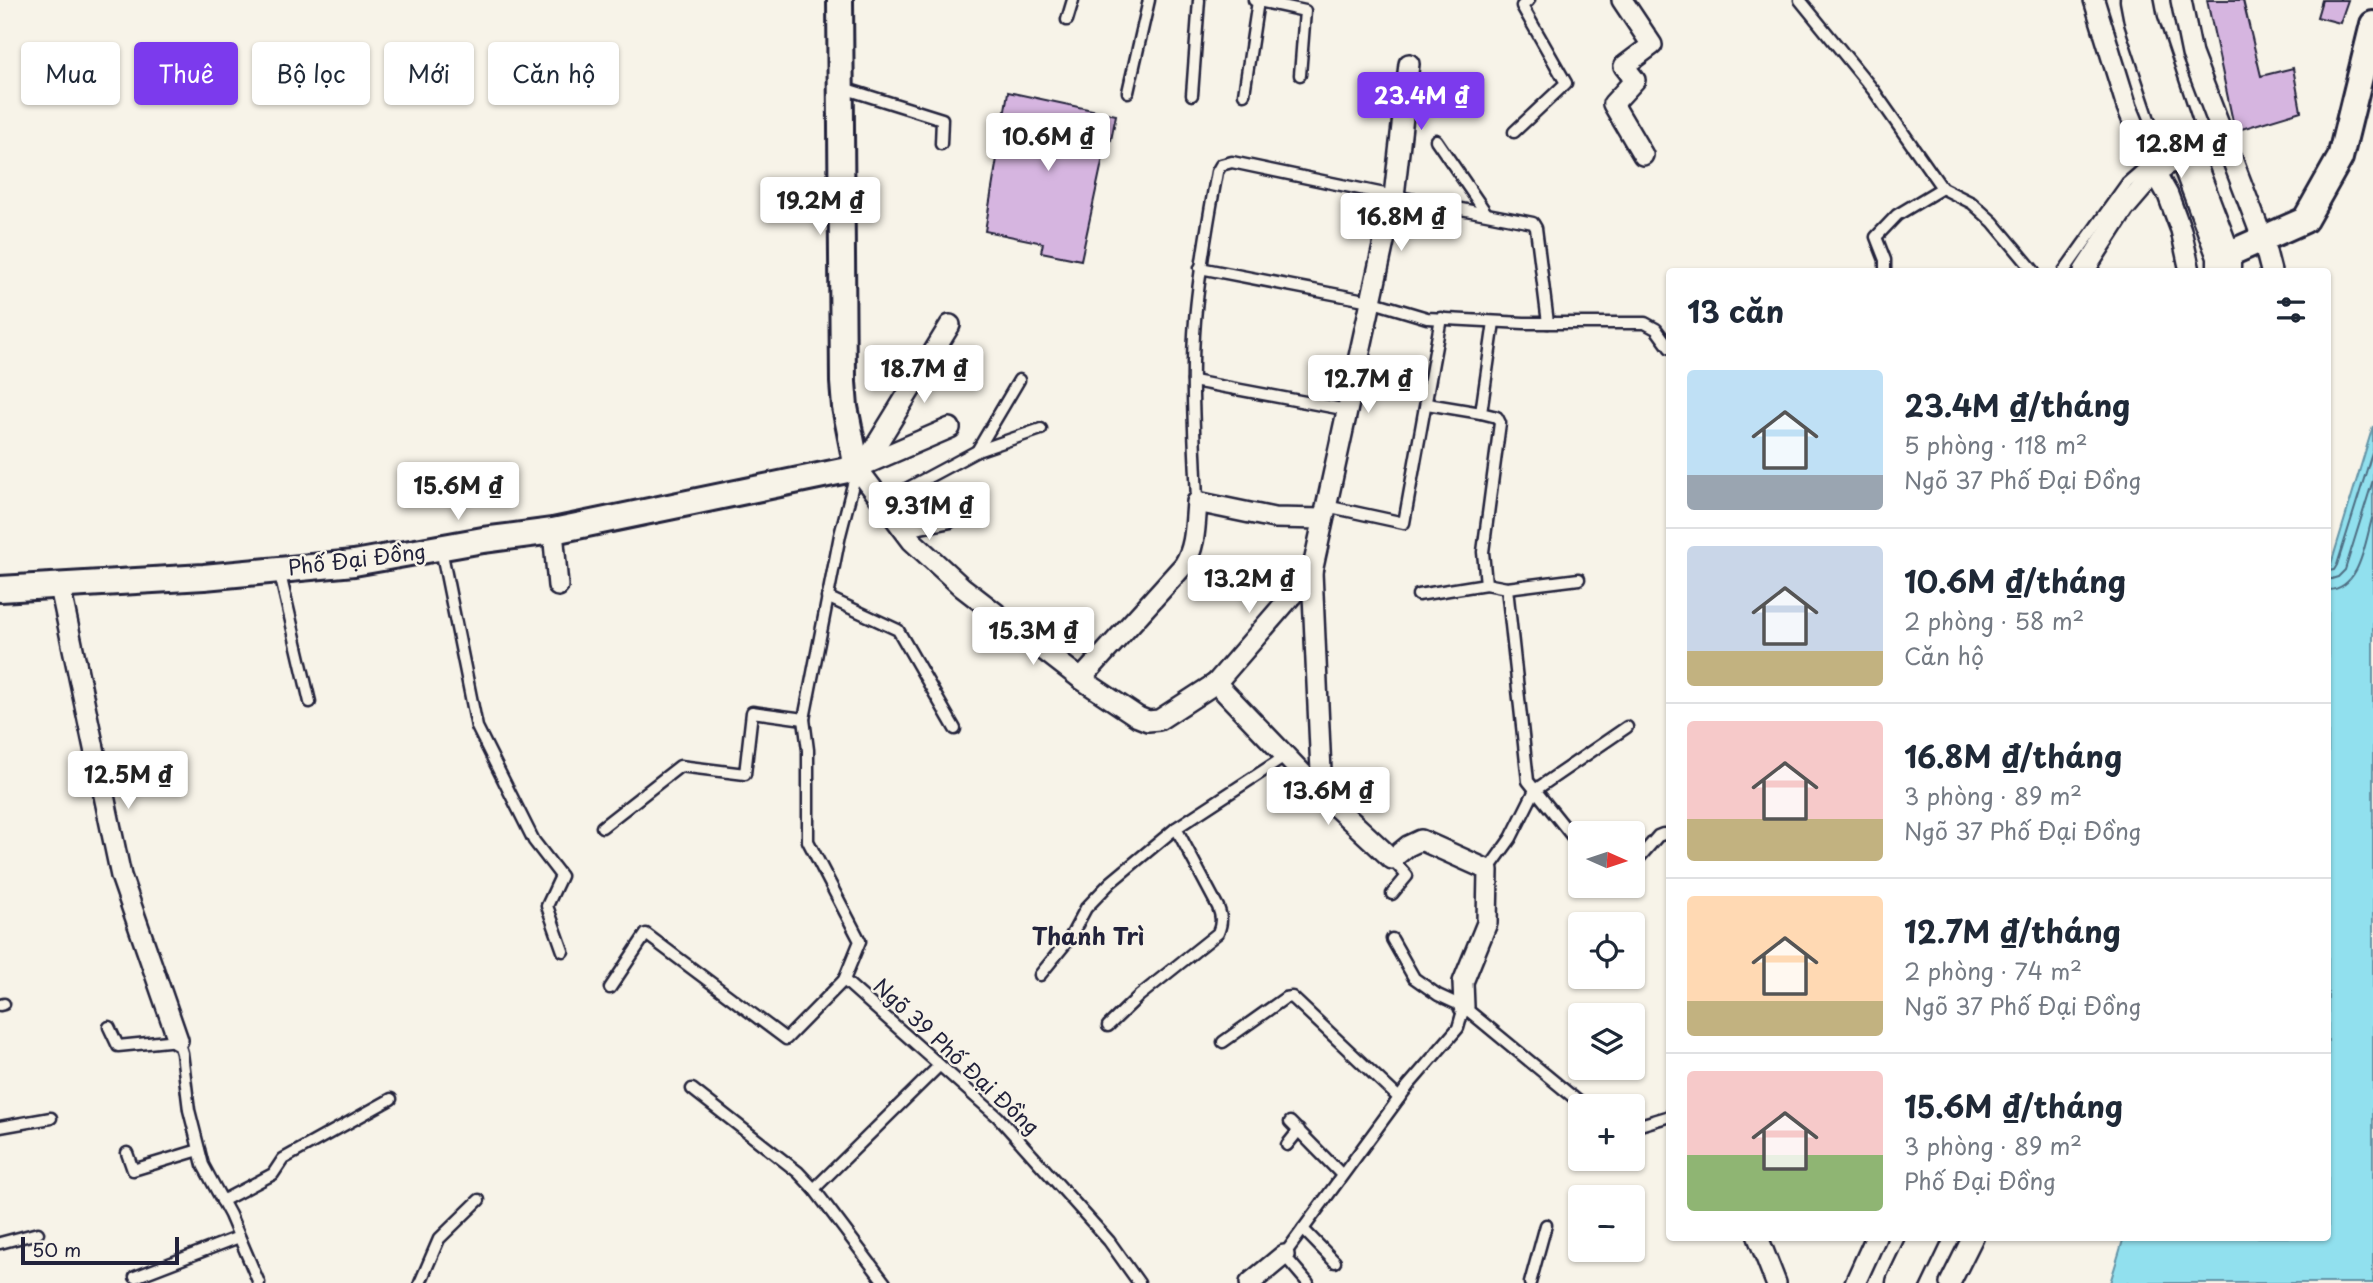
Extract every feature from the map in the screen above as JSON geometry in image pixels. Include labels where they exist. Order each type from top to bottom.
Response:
[{"type":"main road","points":[[2137,0],[2141,21],[2224,264]]},
{"type":"main road","points":[[1903,1283],[1923,1241]]},
{"type":"street","points":[[841,0],[845,407],[861,467],[882,502],[912,541],[962,587],[1081,679],[1148,721],[1159,720],[1216,683],[1312,572]]},
{"type":"street","points":[[1622,0],[1652,45],[1624,66],[1635,79],[1613,104],[1643,155]]},
{"type":"street","points":[[2094,0],[2127,107],[2152,168],[2168,195],[2181,230],[2189,268]]},
{"type":"street","points":[[2181,0],[2192,54],[2263,240],[2270,268]]},
{"type":"street","points":[[2224,264],[2263,240],[2305,220],[2340,158],[2373,24]]},
{"type":"street","points":[[1322,794],[1312,572],[1394,197],[1409,64]]},
{"type":"street","points":[[2086,268],[2152,168],[2185,153]]},
{"type":"street","points":[[861,467],[950,325]]},
{"type":"street","points":[[861,467],[950,428]]},
{"type":"street","name":"Phố Đại Đồng","points":[[0,589],[60,587],[354,563],[483,540],[553,531],[861,467]]},
{"type":"street","points":[[1081,679],[1184,565],[1194,543],[1197,502],[1274,518],[1325,513]]},
{"type":"street","points":[[902,527],[948,518]]},
{"type":"street","points":[[553,531],[558,586]]},
{"type":"street","points":[[60,587],[121,876],[178,1040]]},
{"type":"street","points":[[1216,683],[1322,794],[1392,859],[1408,846],[1421,840],[1488,870],[1487,923],[1463,982],[1464,1007]]},
{"type":"street","points":[[1760,1241],[1776,1283]]},
{"type":"street","points":[[1855,1283],[1874,1241]]},
{"type":"street","points":[[1950,1283],[1971,1241]]},
{"type":"street","points":[[1250,1283],[1284,1255]]},
{"type":"lane","points":[[1067,20],[1073,0]]},
{"type":"lane","points":[[1128,92],[1149,0]]},
{"type":"lane","points":[[1192,95],[1199,0]]},
{"type":"lane","points":[[1244,94],[1256,0],[1305,11],[1300,75]]},
{"type":"lane","points":[[1514,132],[1566,83],[1522,6],[1529,0]]},
{"type":"lane","points":[[1800,0],[1874,91],[1942,188],[1972,203],[1993,222],[2031,268]]},
{"type":"lane","points":[[842,88],[942,119],[941,144]]},
{"type":"lane","points":[[1436,140],[1486,213]]},
{"type":"lane","points":[[1197,502],[1193,381],[1195,321],[1200,268],[1216,172],[1221,164],[1232,162],[1394,197],[1528,221],[1536,228],[1548,323]]},
{"type":"lane","points":[[2066,268],[2127,183],[2152,168]]},
{"type":"lane","points":[[1885,268],[1885,260],[1876,237],[1897,215],[1942,188]]},
{"type":"lane","points":[[1200,268],[1370,301],[1427,318],[1494,322],[1645,323],[1657,329],[1666,342]]},
{"type":"lane","points":[[1325,513],[1404,523],[1441,318]]},
{"type":"lane","points":[[1481,413],[1494,322]]},
{"type":"lane","points":[[977,451],[1020,380]]},
{"type":"lane","points":[[1193,381],[1348,410]]},
{"type":"lane","points":[[1427,404],[1497,417],[1500,423],[1483,552],[1486,584]]},
{"type":"lane","points":[[882,502],[977,451],[1041,429]]},
{"type":"lane","name":"Ngõ 39 Phố Đại Đồng","points":[[861,467],[827,597],[804,719],[808,750],[808,841],[860,941],[844,980],[998,1117],[1109,1241],[1139,1283]]},
{"type":"lane","points":[[441,549],[477,727],[534,841],[561,876],[547,906],[563,951]]},
{"type":"lane","points":[[279,570],[310,702]]},
{"type":"lane","points":[[1418,595],[1486,584],[1507,588],[1579,579]]},
{"type":"lane","points":[[1507,588],[1528,781],[1568,831]]},
{"type":"lane","points":[[827,597],[898,630],[955,729]]},
{"type":"lane","points":[[601,827],[680,766],[746,774],[751,712],[804,719]]},
{"type":"lane","points":[[1488,870],[1511,838],[1535,790],[1627,727]]},
{"type":"lane","points":[[1040,975],[1070,938],[1086,908],[1111,882],[1176,828],[1286,756]]},
{"type":"lane","points":[[1108,1026],[1139,996],[1218,933],[1221,925],[1219,907],[1176,828]]},
{"type":"lane","points":[[1645,851],[1658,836],[1666,834]]},
{"type":"lane","points":[[1392,859],[1406,876],[1392,894]]},
{"type":"lane","points":[[610,988],[646,934],[786,1040],[844,980]]},
{"type":"lane","points":[[1392,939],[1414,978],[1438,995],[1464,1007],[1569,1094]]},
{"type":"lane","points":[[1223,1042],[1285,998],[1292,997],[1399,1098]]},
{"type":"lane","points":[[1308,1283],[1284,1255],[1399,1098],[1458,1028],[1464,1007]]},
{"type":"lane","points":[[109,1027],[118,1046],[178,1040],[189,1110],[202,1165],[222,1201],[259,1283]]},
{"type":"lane","points":[[814,1189],[939,1066]]},
{"type":"lane","points":[[692,1088],[798,1172],[814,1189],[885,1283]]},
{"type":"lane","points":[[222,1201],[273,1174],[283,1159],[391,1099]]},
{"type":"lane","points":[[1645,1123],[1666,1116]]},
{"type":"lane","points":[[0,1127],[51,1118]]},
{"type":"lane","points":[[1290,1122],[1342,1175]]},
{"type":"lane","points":[[1287,1145],[1299,1130]]},
{"type":"lane","points":[[127,1153],[133,1170],[199,1150]]},
{"type":"lane","points":[[420,1283],[439,1239],[479,1200]]},
{"type":"lane","points":[[1530,1283],[1546,1225]]},
{"type":"lane","points":[[1303,1229],[1335,1262]]},
{"type":"lane","points":[[0,1243],[38,1233]]},
{"type":"lane","points":[[135,1277],[239,1237]]},
{"type":"water","points":[[2373,426],[2373,1283],[2110,1283],[2123,1241],[2331,1241],[2331,564]]},
{"type":"building","points":[[2207,0],[2243,0],[2261,76],[2293,68],[2301,111],[2235,131]]},
{"type":"building","points":[[2322,0],[2348,0],[2340,23],[2317,17]]},
{"type":"building","points":[[1008,92],[1116,115],[1111,140],[1107,139],[1081,260],[1041,252],[1043,243],[985,231]]},
{"type":"district","name":"Thanh Trì","points":[[1088,937]]}]
